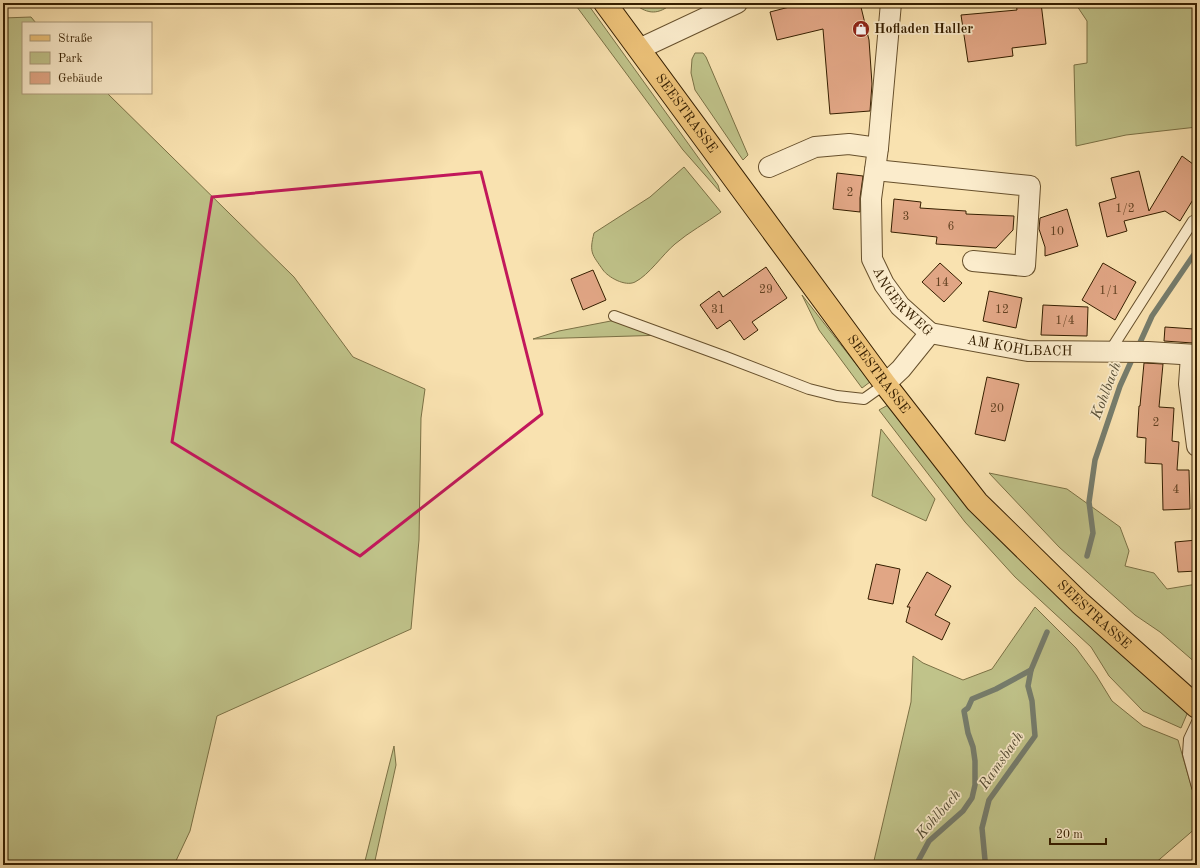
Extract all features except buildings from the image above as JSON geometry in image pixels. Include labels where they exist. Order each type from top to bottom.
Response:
[{"type":"main road","name":"SEESTRASSE","points":[[605,3],[885,384],[977,502],[1080,603],[1197,707]]},
{"type":"street","points":[[638,49],[737,3]]},
{"type":"street","name":"ANGERWEG","points":[[885,384],[901,369],[930,333],[900,306],[884,284],[872,259],[871,199],[878,148],[891,3]]},
{"type":"street","points":[[769,167],[815,147],[849,144],[878,148]]},
{"type":"street","points":[[875,170],[1030,186],[1025,266],[973,261]]},
{"type":"street","name":"AM KOHLBACH","points":[[930,333],[1028,351],[1117,351],[1194,355],[1188,384],[1197,446]]},
{"type":"lane","points":[[1117,351],[1193,221]]},
{"type":"lane","points":[[614,316],[726,356],[809,390],[837,396],[864,399],[885,384]]},
{"type":"lane","points":[[1197,722],[1189,739],[1188,754],[1197,787]]},
{"type":"highlighted area","points":[[481,172],[542,414],[360,556],[172,442],[212,197]]},
{"type":"green space","points":[[574,3],[587,3],[718,185],[720,192],[683,150]]},
{"type":"green space","points":[[633,3],[669,3],[670,5],[660,11],[651,12],[642,9]]},
{"type":"green space","points":[[1075,3],[1197,3],[1197,127],[1126,135],[1076,146],[1074,65],[1087,63],[1087,21]]},
{"type":"green space","points":[[31,17],[35,22],[22,22],[22,94],[108,94],[294,277],[353,357],[425,389],[421,418],[419,540],[411,629],[217,716],[190,831],[174,865],[3,865],[3,18]]},
{"type":"green space","points":[[695,53],[703,53],[706,57],[748,155],[743,160],[695,90],[691,73],[692,59]]},
{"type":"green space","points":[[684,167],[721,212],[686,235],[670,248],[651,270],[635,282],[626,283],[609,276],[603,270],[592,253],[594,233],[650,197]]},
{"type":"green space","points":[[802,295],[870,382],[862,388],[819,330]]},
{"type":"green space","points":[[616,320],[666,335],[533,339],[559,331]]},
{"type":"green space","points":[[888,405],[1184,703],[1187,714],[1181,728],[1143,711],[1109,676],[1091,647],[1015,577],[965,522],[879,410]]},
{"type":"green space","points":[[881,429],[935,499],[926,521],[872,496]]},
{"type":"green space","points":[[989,473],[1067,489],[1120,527],[1129,551],[1125,566],[1154,573],[1167,589],[1197,584],[1197,664],[1160,632],[1135,615],[1059,547]]},
{"type":"green space","points":[[1035,607],[1076,648],[1096,675],[1112,701],[1143,726],[1178,740],[1197,806],[1197,827],[1153,865],[873,865],[911,702],[913,656],[923,663],[963,680],[992,669]]},
{"type":"green space","points":[[394,746],[396,765],[374,865],[364,865]]},
{"type":"waterway","name":"Kohlbach","points":[[1138,347],[1152,316],[1197,250]]},
{"type":"waterway","name":"Kohlbach","points":[[1087,556],[1093,533],[1089,502],[1095,460],[1120,386],[1134,355]]},
{"type":"waterway","name":"Kohlbach","points":[[916,865],[929,841],[963,811],[972,798],[975,785],[975,761],[964,711],[968,708],[972,699],[996,689],[1031,670],[1047,632]]},
{"type":"waterway","name":"Ramsbach","points":[[984,865],[985,860],[982,828],[989,800],[1035,736],[1032,701],[1028,686],[1031,670]]},
{"type":"place","name":"Hofladen Haller","points":[[861,29]]}]
